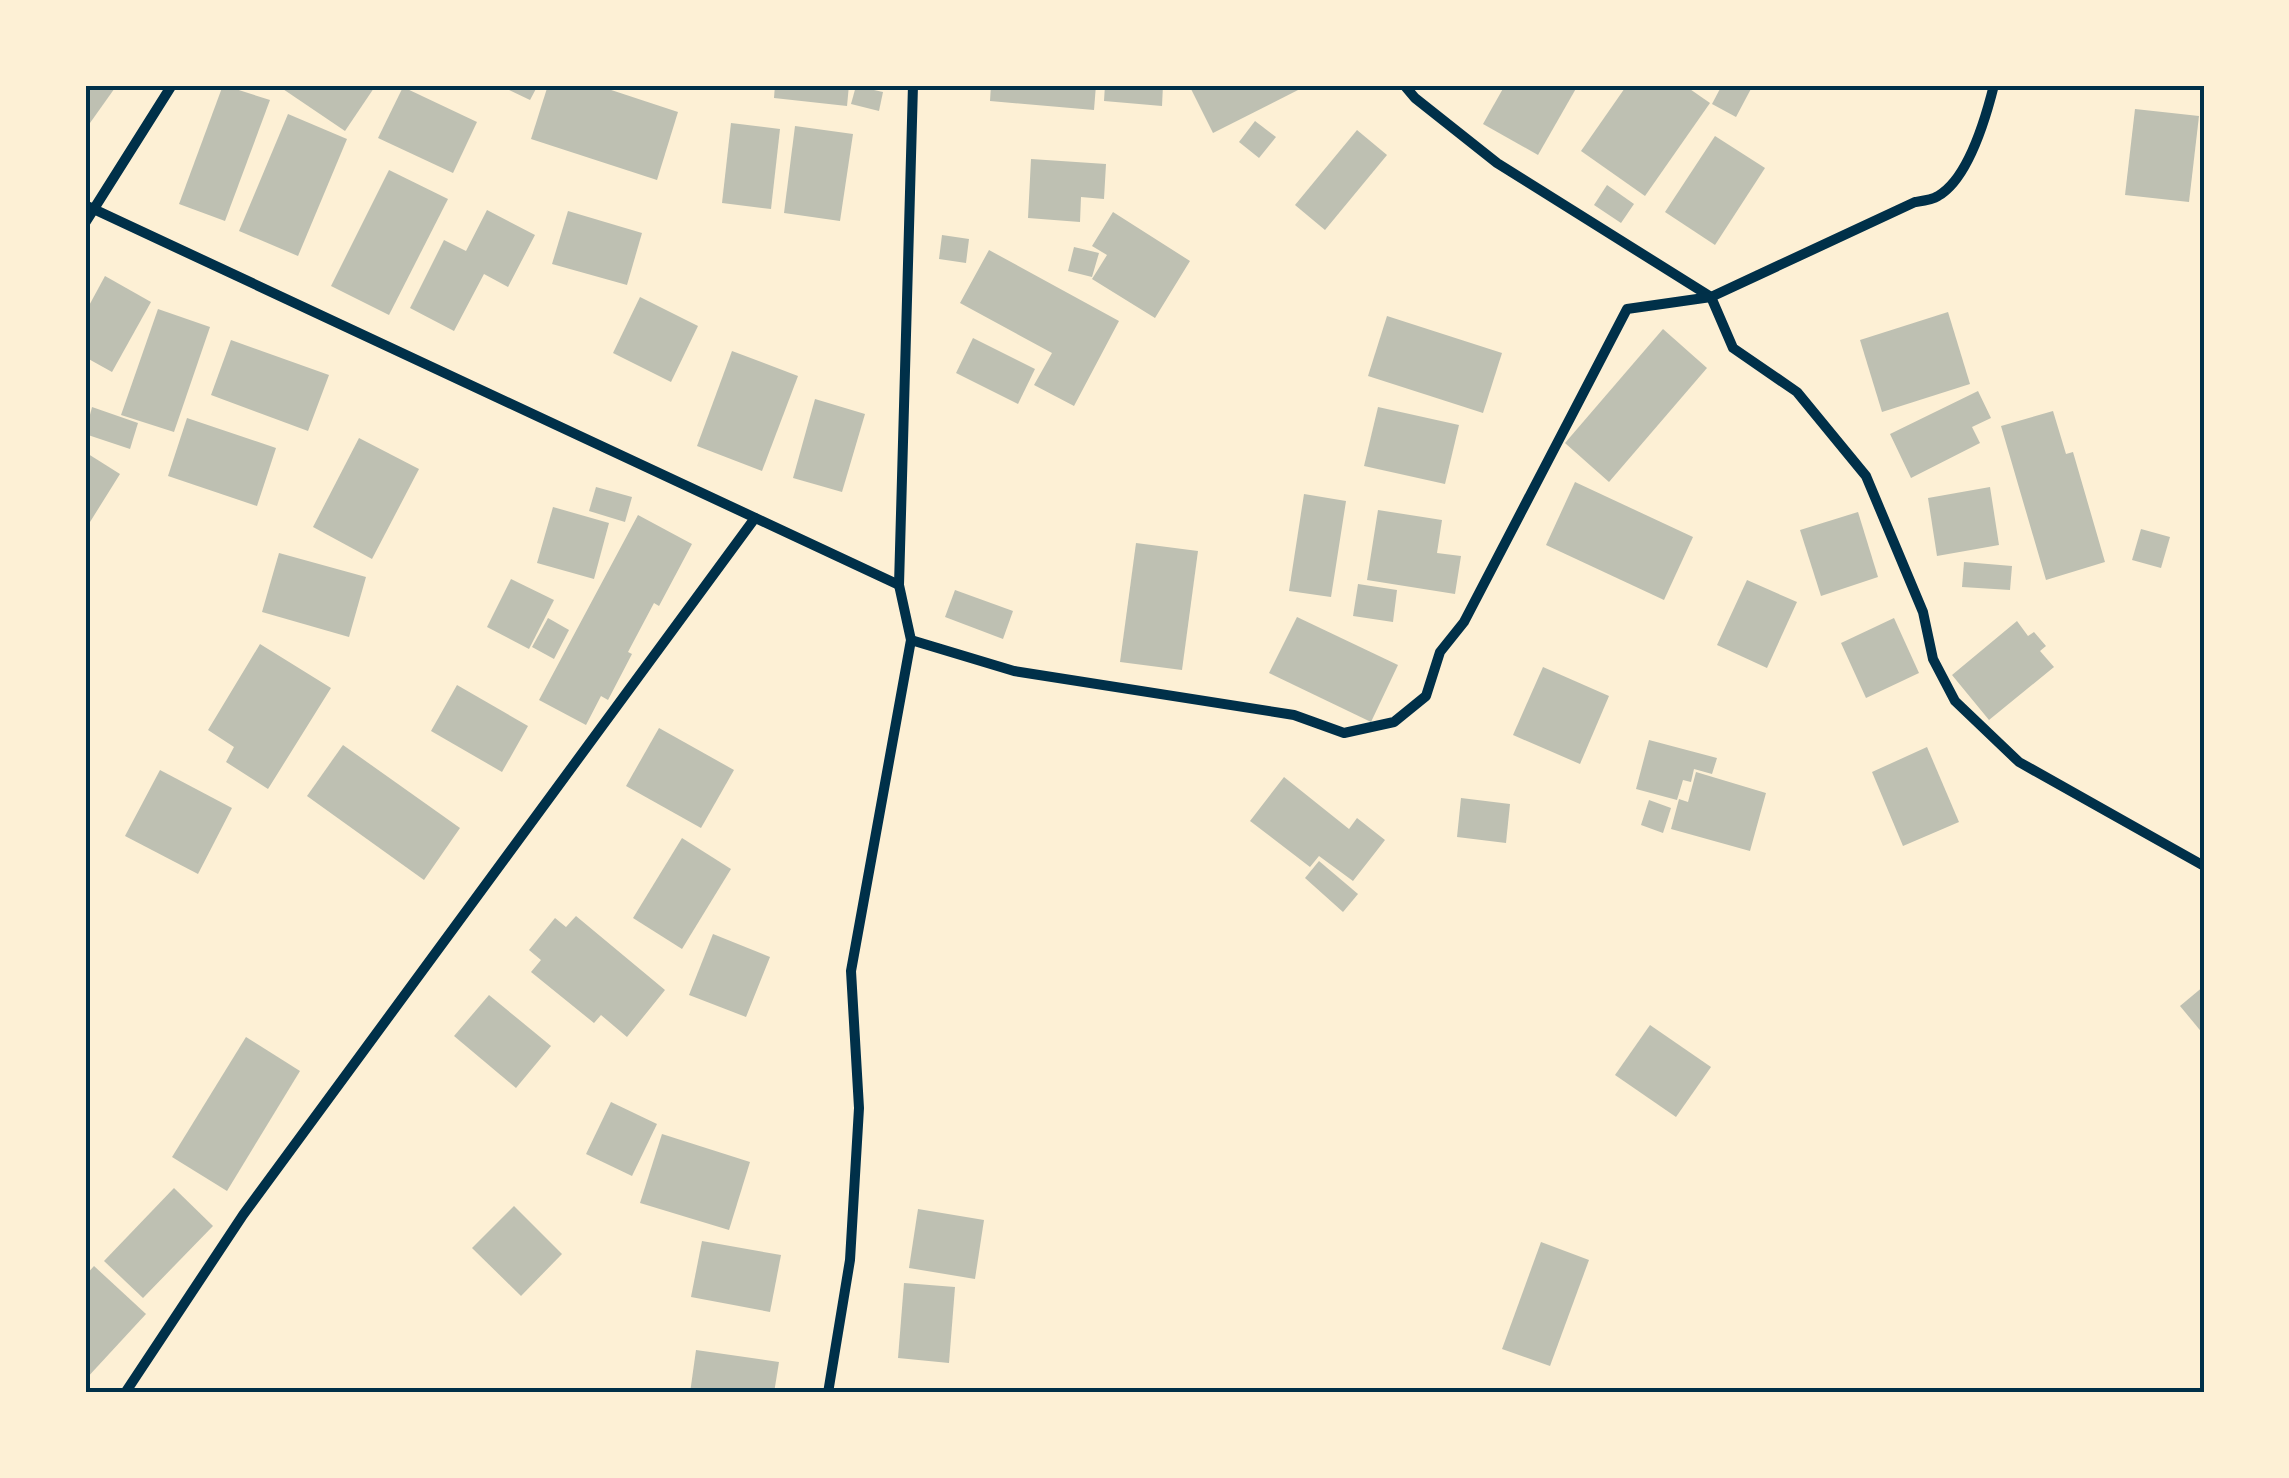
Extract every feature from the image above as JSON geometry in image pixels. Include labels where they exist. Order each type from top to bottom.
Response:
[{"type":"street","points":[[85,223],[90,208],[172,85]]},
{"type":"street","points":[[828,1393],[850,1260],[859,1108],[851,971],[912,640],[899,585],[913,85]]},
{"type":"street","points":[[1404,85],[1496,163],[1711,298],[1733,348],[1798,392],[1866,476],[1923,612],[1933,660],[1956,701],[2019,762],[2204,866]]},
{"type":"street","points":[[912,640],[1014,671],[1294,715],[1344,733],[1394,722],[1426,696],[1440,652],[1464,622],[1627,309],[1711,298],[1915,202],[1937,197],[1954,182],[1970,153],[1994,85]]},
{"type":"street","points":[[90,208],[899,585]]},
{"type":"street","points":[[125,1393],[243,1215],[755,518]]},
{"type":"building","points":[[85,85],[117,85],[85,130]]},
{"type":"building","points":[[223,85],[270,100],[225,221],[179,204]]},
{"type":"building","points":[[277,85],[376,85],[345,131]]},
{"type":"building","points":[[538,85],[530,100],[505,88]]},
{"type":"building","points":[[548,85],[596,85],[678,112],[657,180],[531,139]]},
{"type":"building","points":[[775,85],[849,85],[847,106],[774,98]]},
{"type":"building","points":[[991,85],[1096,85],[1094,110],[990,101]]},
{"type":"building","points":[[1105,85],[1163,85],[1162,106],[1104,101]]},
{"type":"building","points":[[1189,85],[1301,85],[1302,88],[1213,133]]},
{"type":"building","points":[[1505,85],[1578,85],[1538,155],[1483,124]]},
{"type":"building","points":[[1627,85],[1684,85],[1710,103],[1645,196],[1581,151]]},
{"type":"building","points":[[1722,85],[1753,85],[1736,117],[1712,104]]},
{"type":"building","points":[[856,86],[883,92],[879,111],[851,104]]},
{"type":"building","points":[[403,87],[477,122],[453,173],[378,138]]},
{"type":"building","points":[[2135,109],[2199,116],[2189,202],[2125,195]]},
{"type":"building","points":[[288,114],[347,139],[298,256],[239,231]]},
{"type":"building","points":[[1255,121],[1276,137],[1259,158],[1239,142]]},
{"type":"building","points":[[731,123],[780,129],[771,209],[722,203]]},
{"type":"building","points":[[795,126],[853,134],[840,221],[784,213]]},
{"type":"building","points":[[1357,130],[1387,155],[1325,230],[1295,205]]},
{"type":"building","points":[[1715,136],[1765,168],[1715,245],[1665,212]]},
{"type":"building","points":[[1031,159],[1106,164],[1104,199],[1081,197],[1080,222],[1028,218]]},
{"type":"building","points":[[389,170],[448,199],[389,315],[331,286]]},
{"type":"building","points":[[1607,185],[1634,204],[1621,223],[1594,205]]},
{"type":"building","points":[[487,210],[535,235],[508,287],[484,274],[454,331],[410,308],[444,240],[466,251]]},
{"type":"building","points":[[568,211],[642,233],[627,285],[552,264]]},
{"type":"building","points":[[1113,212],[1190,261],[1155,318],[1092,279],[1107,255],[1092,246]]},
{"type":"building","points":[[942,235],[969,239],[966,263],[939,259]]},
{"type":"building","points":[[1074,247],[1099,253],[1092,277],[1068,271]]},
{"type":"building","points":[[989,250],[1119,321],[1074,406],[1034,385],[1052,353],[960,303]]},
{"type":"building","points":[[105,276],[151,302],[112,372],[85,357],[85,313]]},
{"type":"building","points":[[640,297],[698,326],[671,382],[613,353]]},
{"type":"building","points":[[158,309],[210,327],[174,432],[121,415]]},
{"type":"building","points":[[1948,312],[1970,384],[1882,412],[1860,340]]},
{"type":"building","points":[[1387,316],[1502,353],[1483,413],[1368,376]]},
{"type":"building","points":[[1663,329],[1707,368],[1609,482],[1565,443]]},
{"type":"building","points":[[973,338],[1035,369],[1018,404],[956,373]]},
{"type":"building","points":[[231,340],[329,375],[308,431],[211,395]]},
{"type":"building","points":[[732,351],[798,376],[762,471],[697,446]]},
{"type":"building","points":[[1978,391],[1991,418],[1972,427],[1980,443],[1911,478],[1890,434]]},
{"type":"building","points":[[815,399],[865,414],[842,492],[793,478]]},
{"type":"building","points":[[92,407],[138,423],[130,449],[85,434]]},
{"type":"building","points":[[1378,407],[1459,425],[1445,484],[1364,466]]},
{"type":"building","points":[[2053,411],[2066,454],[2073,452],[2105,562],[2046,580],[2001,426]]},
{"type":"building","points":[[187,418],[276,448],[257,506],[168,476]]},
{"type":"building","points":[[359,438],[419,469],[372,559],[313,527]]},
{"type":"building","points":[[85,452],[120,474],[85,530]]},
{"type":"building","points":[[1575,482],[1693,537],[1664,600],[1546,545]]},
{"type":"building","points":[[596,487],[632,497],[625,522],[589,511]]},
{"type":"building","points":[[1990,487],[1999,545],[1937,556],[1928,498]]},
{"type":"building","points":[[1304,494],[1346,501],[1331,597],[1289,591]]},
{"type":"building","points":[[553,507],[609,523],[594,579],[537,563]]},
{"type":"building","points":[[1378,510],[1442,520],[1437,553],[1461,556],[1455,594],[1367,580]]},
{"type":"building","points":[[1858,512],[1878,577],[1821,596],[1800,530]]},
{"type":"building","points":[[638,515],[692,544],[659,606],[654,603],[608,700],[601,696],[586,725],[539,700]]},
{"type":"building","points":[[2141,529],[2170,537],[2161,568],[2132,560]]},
{"type":"building","points":[[1136,543],[1198,551],[1182,670],[1120,662]]},
{"type":"building","points":[[279,553],[366,577],[349,637],[262,612]]},
{"type":"building","points":[[1964,562],[2012,566],[2010,590],[1962,587]]},
{"type":"building","points":[[511,579],[554,600],[529,649],[487,627]]},
{"type":"building","points":[[1747,580],[1797,602],[1767,668],[1717,645]]},
{"type":"building","points":[[1358,584],[1397,590],[1393,622],[1353,616]]},
{"type":"building","points":[[955,590],[1013,611],[1003,639],[945,617]]},
{"type":"building","points":[[1297,617],[1398,665],[1371,722],[1269,673]]},
{"type":"building","points":[[548,618],[569,630],[554,659],[532,647]]},
{"type":"building","points":[[1894,618],[1919,673],[1866,698],[1841,643]]},
{"type":"building","points":[[2017,621],[2028,636],[2034,632],[2046,646],[2040,651],[2054,667],[1989,720],[1952,675]]},
{"type":"building","points":[[260,644],[331,688],[268,789],[226,762],[234,747],[208,730]]},
{"type":"building","points":[[1543,667],[1609,696],[1580,764],[1513,735]]},
{"type":"building","points":[[457,685],[528,726],[502,772],[431,731]]},
{"type":"building","points":[[659,728],[734,770],[701,828],[626,786]]},
{"type":"building","points":[[1649,740],[1717,758],[1712,774],[1694,769],[1691,782],[1683,780],[1677,800],[1636,789]]},
{"type":"building","points":[[343,745],[460,828],[424,880],[307,796]]},
{"type":"building","points":[[1927,747],[1959,822],[1903,846],[1872,772]]},
{"type":"building","points":[[160,770],[232,808],[198,874],[125,836]]},
{"type":"building","points":[[1696,772],[1766,793],[1750,851],[1671,829],[1679,799],[1688,802]]},
{"type":"building","points":[[1284,777],[1349,829],[1357,818],[1385,840],[1353,881],[1319,856],[1310,867],[1250,821]]},
{"type":"building","points":[[1461,798],[1510,804],[1506,843],[1457,837]]},
{"type":"building","points":[[1649,800],[1671,808],[1663,833],[1641,825]]},
{"type":"building","points":[[682,838],[731,869],[682,949],[633,918]]},
{"type":"building","points":[[1319,861],[1358,894],[1343,912],[1305,878]]},
{"type":"building","points":[[576,916],[665,990],[627,1037],[601,1015],[594,1023],[531,972],[541,960],[529,950],[555,918],[566,927]]},
{"type":"building","points":[[713,934],[770,957],[746,1017],[689,995]]},
{"type":"building","points":[[2204,986],[2204,1035],[2180,1006]]},
{"type":"building","points":[[489,995],[551,1046],[516,1088],[454,1036]]},
{"type":"building","points":[[1650,1025],[1711,1067],[1676,1117],[1615,1075]]},
{"type":"building","points":[[246,1037],[300,1071],[227,1191],[172,1157]]},
{"type":"building","points":[[611,1102],[657,1124],[632,1176],[586,1154]]},
{"type":"building","points":[[662,1134],[750,1162],[729,1230],[640,1203]]},
{"type":"building","points":[[174,1188],[213,1226],[143,1298],[104,1261]]},
{"type":"building","points":[[514,1206],[562,1254],[521,1296],[472,1248]]},
{"type":"building","points":[[918,1209],[984,1220],[975,1279],[909,1268]]},
{"type":"building","points":[[702,1241],[781,1255],[770,1312],[691,1297]]},
{"type":"building","points":[[1541,1242],[1589,1260],[1550,1366],[1502,1349]]},
{"type":"building","points":[[94,1266],[146,1314],[85,1380],[85,1276]]},
{"type":"building","points":[[904,1283],[955,1287],[949,1363],[898,1358]]},
{"type":"building","points":[[696,1350],[779,1362],[774,1393],[690,1393]]}]
